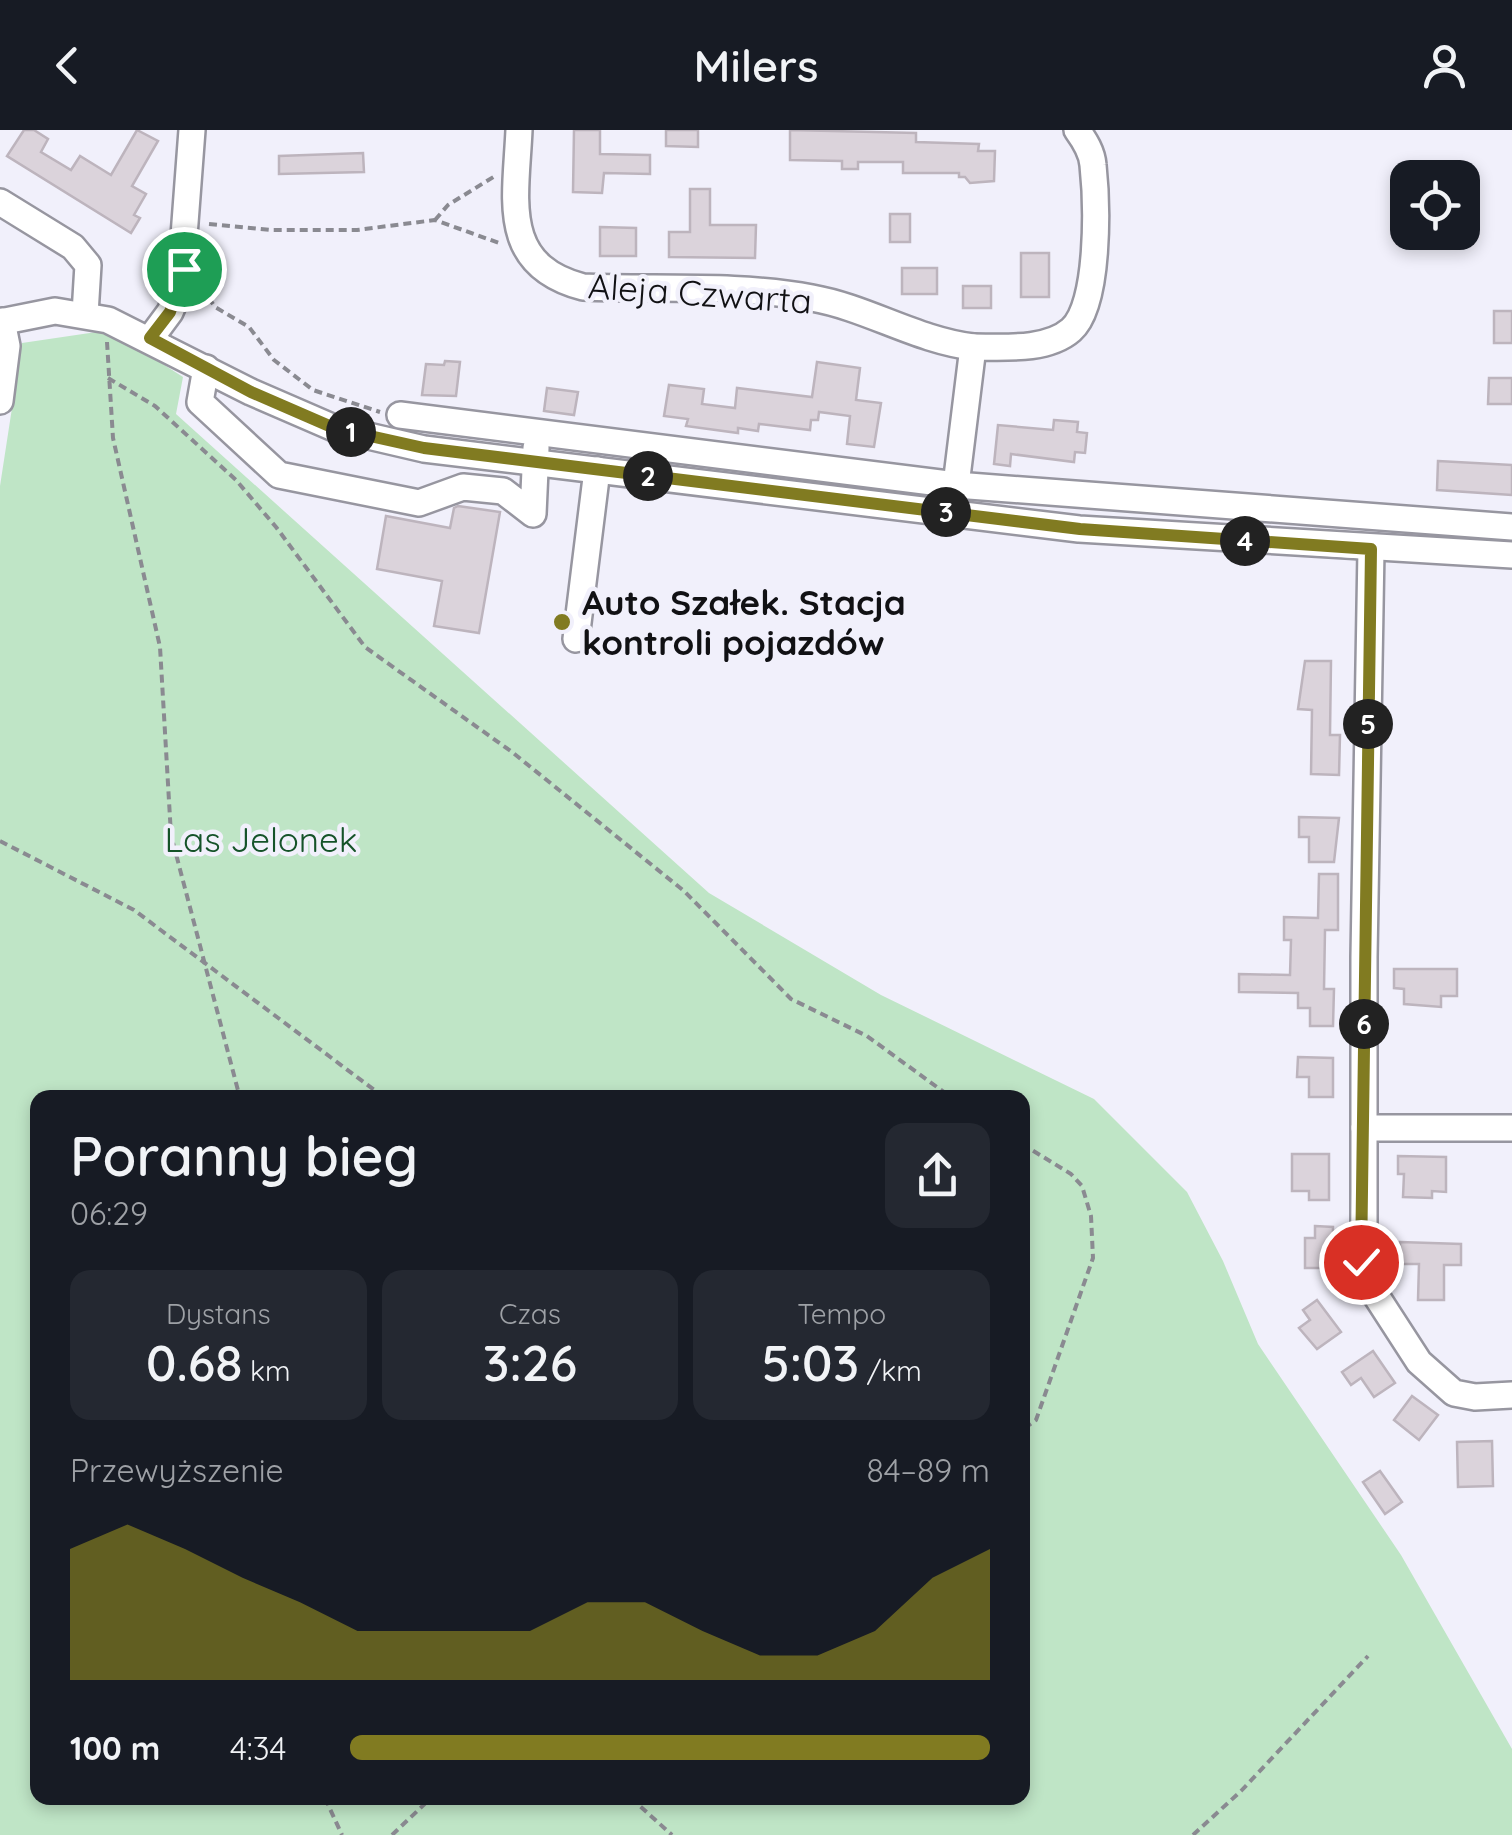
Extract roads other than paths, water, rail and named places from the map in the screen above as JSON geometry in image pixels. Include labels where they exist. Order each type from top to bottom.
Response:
[{"type":"street","points":[[150,338],[170,312],[180,289],[192,130]]},
{"type":"street","name":"Aleja Czwarta","points":[[518,130],[517,229],[530,258],[561,282],[582,288],[777,293],[814,298],[940,343],[973,347],[1029,345],[1060,337],[1071,330],[1086,308],[1092,281],[1093,165],[1078,130]]},
{"type":"street","points":[[0,202],[73,247],[88,265],[97,318]]},
{"type":"street","points":[[0,402],[7,346],[1,322],[54,312],[97,318],[150,338],[334,428],[424,448],[1080,529],[1512,555]]},
{"type":"street","points":[[956,485],[973,347]]},
{"type":"street","points":[[206,368],[200,402],[279,475],[419,503],[464,488],[503,491],[533,514],[538,433]]},
{"type":"street","points":[[400,416],[956,485],[1512,527]]},
{"type":"street","points":[[576,639],[597,470]]},
{"type":"street","points":[[1371,549],[1361,1262],[1373,1295],[1419,1362],[1454,1393],[1475,1398],[1512,1395]]},
{"type":"street","points":[[1364,1128],[1512,1128]]},
{"type":"place","name":"Auto Szałek. Stacja kontroli pojazdów","points":[[562,622]]},
{"type":"park label","name":"Las Jelonek","points":[[261,839]]}]
